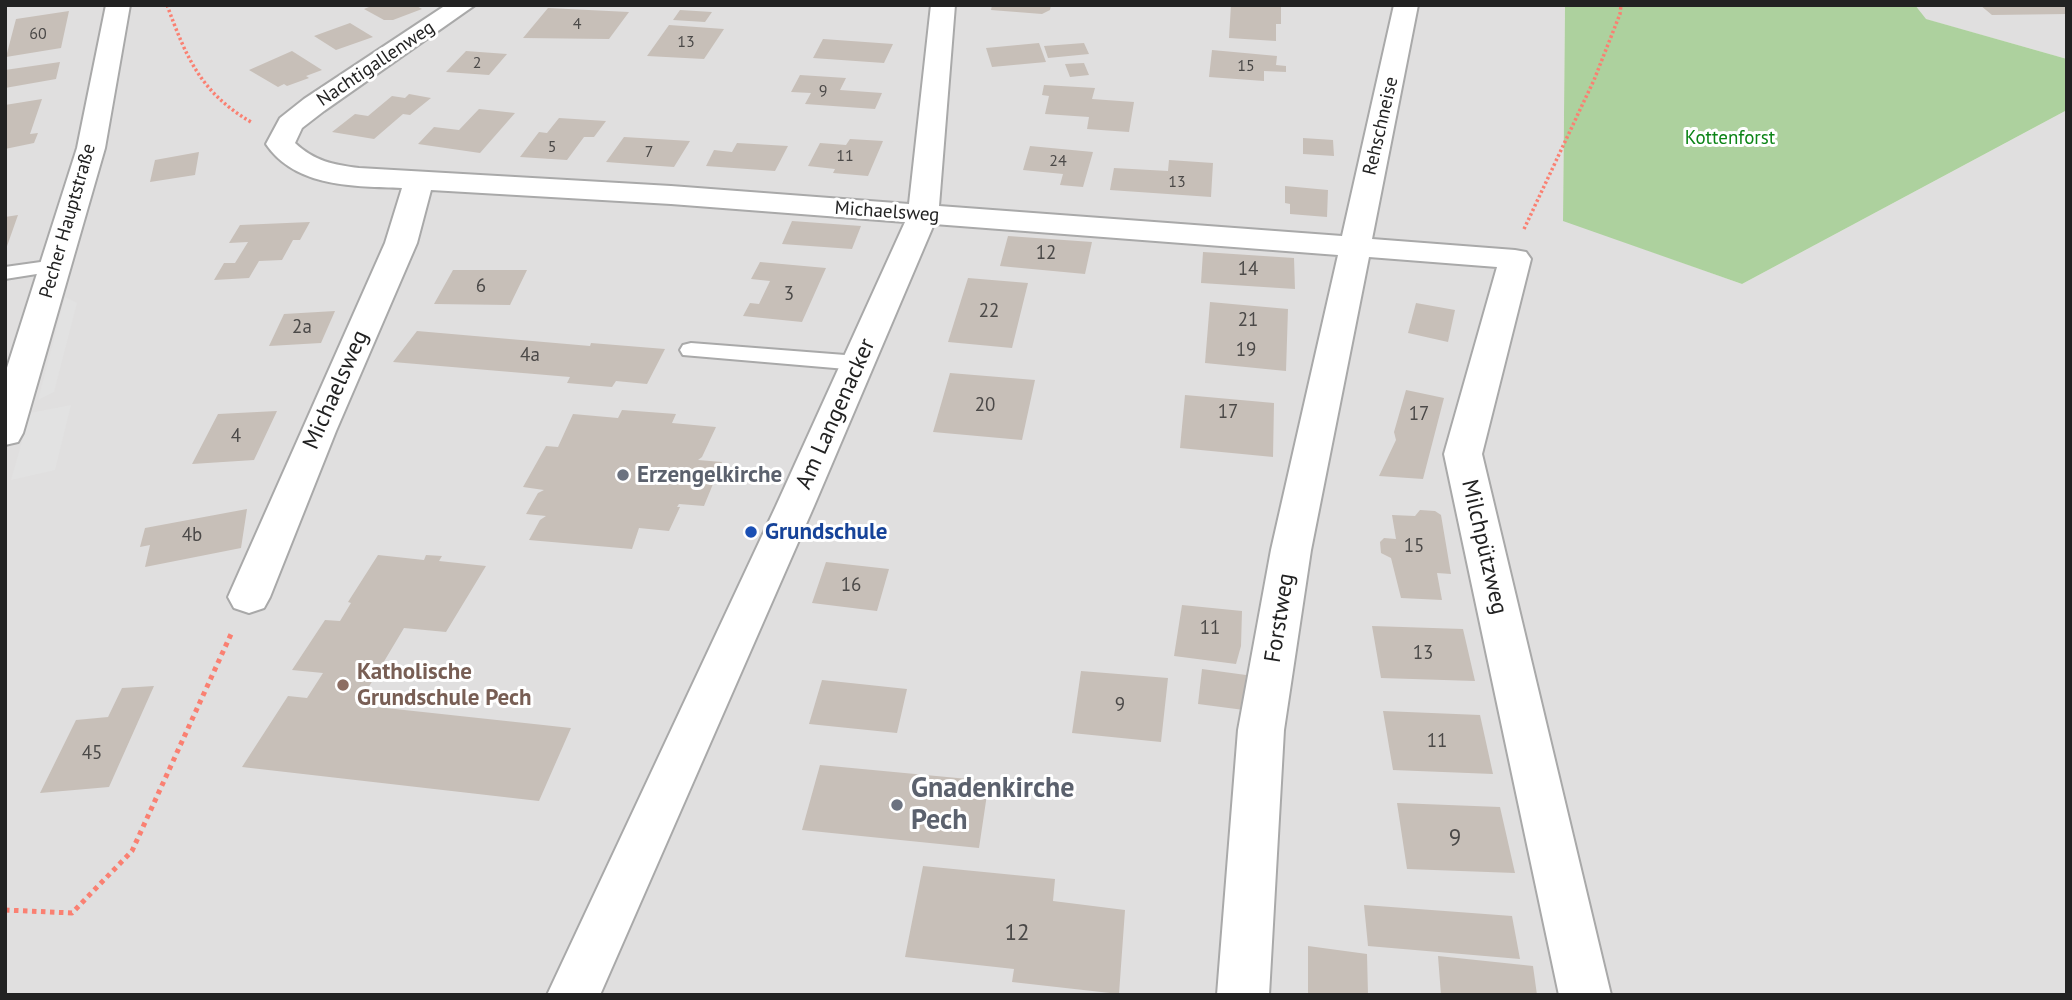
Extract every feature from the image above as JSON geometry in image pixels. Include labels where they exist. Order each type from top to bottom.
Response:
[{"type":"street","name":"Pecher Hauptstraße","points":[[5,433],[91,148],[118,5]]},
{"type":"street","name":"Nachtigallenweg","points":[[290,124],[463,5]]},
{"type":"street","name":"Am Langenacker","points":[[573,995],[923,215],[943,5]]},
{"type":"street","name":"Rehschneise","points":[[1354,246],[1406,5]]},
{"type":"street","name":"Michaelsweg","points":[[290,124],[280,144],[296,161],[327,173],[1124,227],[1354,246]]},
{"type":"street","name":"Michaelsweg","points":[[249,597],[401,243],[419,181]]},
{"type":"street","points":[[1354,246],[1515,259]]},
{"type":"street","name":"Forstweg","points":[[1242,995],[1261,730],[1291,550],[1354,246]]},
{"type":"street","name":"Milchpützweg","points":[[1515,259],[1462,454],[1585,995]]},
{"type":"lane","points":[[5,273],[55,266]]},
{"type":"lane","points":[[691,350],[858,363]]},
{"type":"path","points":[[167,5],[186,59],[210,92],[249,122],[290,124]]},
{"type":"path","points":[[1515,259],[1528,219],[1594,80],[1620,14],[1620,5]]},
{"type":"path","points":[[5,910],[72,913],[132,851],[249,597]]},
{"type":"shaded area","points":[[5,5],[1565,5],[1563,220],[1742,284],[2067,110],[2067,995],[5,995]]},
{"type":"shaded area","points":[[1915,5],[2067,5],[2067,59],[1925,19]]},
{"type":"shaded area","points":[[65,297],[77,303],[54,392],[38,400]]},
{"type":"shaded area","points":[[71,405],[55,470],[11,480],[30,413]]},
{"type":"green space","name":"Kottenforst","points":[[1565,5],[1915,5],[1926,19],[2067,59],[2067,110],[1742,284],[1563,221]]},
{"type":"building","points":[[366,5],[415,5],[422,9],[393,20],[384,20],[364,9],[369,7]]},
{"type":"building","points":[[992,5],[1051,5],[1050,10],[1042,14],[991,10]]},
{"type":"building","points":[[1231,5],[1281,5],[1281,24],[1276,24],[1276,41],[1229,38]]},
{"type":"building","points":[[1980,5],[2067,5],[2067,14],[1992,15]]},
{"type":"building","points":[[548,8],[629,12],[609,39],[523,38]]},
{"type":"building","points":[[680,10],[712,12],[705,22],[673,20]]},
{"type":"building","points":[[69,11],[61,48],[6,57],[16,19]]},
{"type":"building","points":[[350,23],[373,37],[336,50],[314,36]]},
{"type":"building","points":[[669,25],[724,29],[704,59],[647,56]]},
{"type":"building","points":[[823,39],[893,44],[884,63],[813,58]]},
{"type":"building","points":[[1039,43],[1046,62],[992,67],[986,48]]},
{"type":"building","points":[[1084,43],[1089,54],[1048,58],[1044,46]]},
{"type":"building","points":[[1212,50],[1277,56],[1276,65],[1286,66],[1286,72],[1264,71],[1264,81],[1209,77]]},
{"type":"building","points":[[292,51],[322,70],[306,76],[309,78],[278,87],[249,70]]},
{"type":"building","points":[[466,51],[507,54],[489,75],[446,72]]},
{"type":"building","points":[[60,62],[56,79],[5,88],[5,70]]},
{"type":"building","points":[[1084,63],[1089,75],[1070,77],[1065,64]]},
{"type":"building","points":[[800,75],[846,78],[840,90],[882,93],[875,109],[805,104],[811,93],[791,92]]},
{"type":"building","points":[[1044,85],[1095,88],[1092,99],[1134,102],[1129,132],[1087,129],[1089,117],[1045,114],[1049,96],[1042,95]]},
{"type":"building","points":[[409,94],[431,98],[410,115],[403,114],[374,139],[332,132],[355,114],[368,116],[392,96],[405,98]]},
{"type":"building","points":[[42,99],[30,134],[38,133],[34,143],[5,149],[5,105]]},
{"type":"building","points":[[479,109],[515,113],[480,153],[418,144],[434,127],[459,130]]},
{"type":"building","points":[[559,118],[606,121],[594,137],[584,137],[567,160],[520,157],[539,132],[547,133]]},
{"type":"building","points":[[624,137],[690,141],[674,167],[606,162]]},
{"type":"building","points":[[1303,138],[1333,140],[1334,156],[1303,154]]},
{"type":"building","points":[[850,139],[883,141],[868,176],[833,173],[835,169],[808,166],[820,143],[846,145]]},
{"type":"building","points":[[737,143],[788,146],[775,171],[706,166],[714,150],[732,152]]},
{"type":"building","points":[[1030,146],[1093,152],[1083,187],[1060,185],[1063,174],[1023,170]]},
{"type":"building","points":[[199,152],[195,175],[150,182],[155,160]]},
{"type":"building","points":[[1169,160],[1213,163],[1211,197],[1110,190],[1114,168],[1168,171]]},
{"type":"building","points":[[1285,186],[1328,190],[1327,217],[1290,214],[1290,204],[1285,203]]},
{"type":"building","points":[[18,215],[6,249],[5,249],[5,217]]},
{"type":"building","points":[[792,221],[861,226],[852,249],[782,244]]},
{"type":"building","points":[[310,222],[300,240],[293,240],[282,260],[259,261],[249,278],[214,280],[224,263],[235,263],[248,242],[229,243],[240,225]]},
{"type":"building","points":[[1008,236],[1092,242],[1085,274],[1000,266]]},
{"type":"building","points":[[1203,252],[1294,258],[1295,289],[1201,283]]},
{"type":"building","points":[[760,262],[826,268],[802,322],[743,316],[750,303],[759,304],[770,281],[751,279]]},
{"type":"building","points":[[453,270],[527,270],[510,305],[434,304]]},
{"type":"building","points":[[968,278],[1028,283],[1012,348],[948,342]]},
{"type":"building","points":[[1210,302],[1288,309],[1286,371],[1205,363]]},
{"type":"building","points":[[1416,303],[1455,310],[1448,342],[1408,333]]},
{"type":"building","points":[[335,311],[321,343],[269,346],[284,314]]},
{"type":"building","points":[[417,331],[590,346],[591,343],[665,349],[647,384],[616,381],[612,387],[567,383],[570,377],[393,362]]},
{"type":"building","points":[[950,373],[1035,380],[1022,440],[933,432]]},
{"type":"building","points":[[1406,390],[1444,398],[1423,479],[1379,476],[1396,440],[1394,432]]},
{"type":"building","points":[[1185,395],[1274,403],[1273,457],[1180,448]]},
{"type":"building","name":"Erzengelkirche","points":[[622,410],[676,414],[672,423],[716,427],[698,460],[722,462],[704,506],[679,504],[669,531],[639,528],[632,549],[529,540],[540,520],[546,516],[526,514],[538,493],[544,490],[523,487],[546,446],[558,447],[573,414],[618,418]]},
{"type":"building","points":[[277,411],[254,460],[192,464],[218,414]]},
{"type":"building","points":[[247,509],[241,548],[145,567],[150,545],[140,547],[145,528]]},
{"type":"building","points":[[1420,510],[1435,511],[1441,515],[1451,574],[1437,573],[1442,600],[1401,598],[1391,558],[1381,553],[1380,542],[1384,538],[1396,539],[1392,515],[1415,516]]},
{"type":"building","name":"Katholische Grundschule Pech","points":[[378,555],[424,560],[426,555],[442,556],[439,561],[486,566],[446,632],[404,628],[358,705],[571,728],[539,801],[242,767],[288,696],[307,698],[323,673],[292,670],[325,620],[340,621],[351,603],[348,602]]},
{"type":"building","points":[[826,562],[889,569],[877,611],[812,603]]},
{"type":"building","points":[[1182,605],[1242,611],[1241,646],[1236,664],[1174,656]]},
{"type":"building","points":[[1372,626],[1463,629],[1475,681],[1381,678]]},
{"type":"building","points":[[1202,669],[1246,675],[1244,710],[1198,704]]},
{"type":"building","points":[[1081,671],[1168,678],[1161,742],[1072,733]]},
{"type":"building","points":[[822,680],[907,689],[897,733],[809,724]]},
{"type":"building","points":[[154,686],[109,787],[40,793],[76,720],[108,717],[122,688]]},
{"type":"building","points":[[1383,711],[1480,715],[1493,774],[1393,770]]},
{"type":"building","name":"Gnadenkirche Pech","points":[[820,765],[989,781],[979,848],[802,830]]},
{"type":"building","points":[[1397,803],[1500,807],[1515,873],[1407,869]]},
{"type":"building","points":[[923,866],[1055,879],[1053,901],[1125,910],[1119,994],[1012,982],[1014,969],[905,957]]},
{"type":"building","points":[[1364,905],[1512,916],[1520,959],[1368,946]]},
{"type":"building","points":[[1308,946],[1367,954],[1368,995],[1308,995]]},
{"type":"building","points":[[1438,956],[1533,966],[1537,995],[1441,995]]},
{"type":"place","name":"Erzengelkirche","points":[[623,475]]},
{"type":"place","name":"Grundschule","points":[[751,532]]},
{"type":"place","name":"Katholische Grundschule Pech","points":[[343,685]]},
{"type":"place","name":"Gnadenkirche Pech","points":[[897,805]]}]
